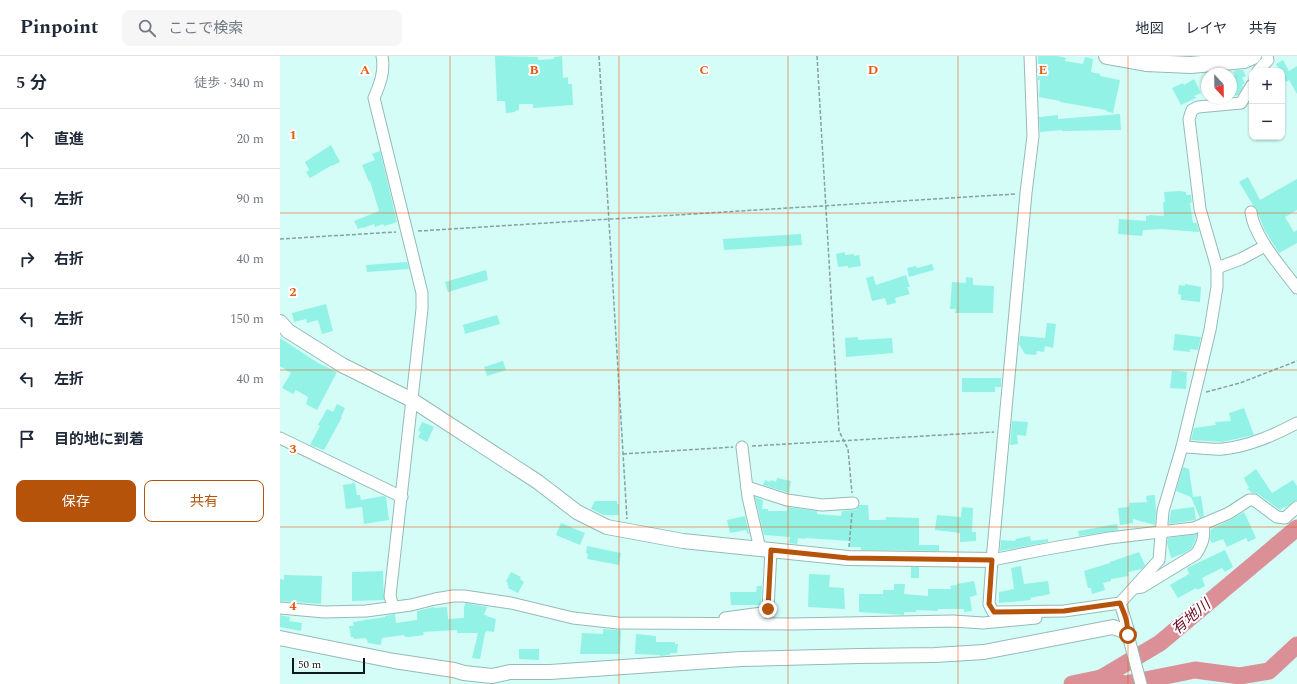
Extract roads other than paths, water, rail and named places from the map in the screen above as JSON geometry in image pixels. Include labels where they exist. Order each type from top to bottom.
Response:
[{"type":"main road","points":[[1107,56],[1146,63],[1191,65],[1244,60],[1253,56]]},
{"type":"street","points":[[382,56],[383,64],[381,79],[374,98],[422,294],[402,497],[390,596],[393,606]]},
{"type":"street","points":[[1030,56],[1033,136],[1026,193],[992,560],[989,604],[994,612],[1064,611],[1120,603],[1159,560],[1163,511],[1182,447],[1195,395],[1210,330],[1217,287],[1217,268],[1200,209],[1189,119],[1192,110],[1198,107],[1241,103],[1249,90]]},
{"type":"street","points":[[1261,68],[1268,60],[1267,56]]},
{"type":"street","points":[[1251,212],[1252,220],[1266,246],[1297,288]]},
{"type":"street","points":[[1217,268],[1266,246]]},
{"type":"street","points":[[280,322],[288,331],[342,365],[412,400],[538,482],[577,512],[607,527],[627,531],[684,541],[848,558],[992,560],[1109,538],[1194,528],[1229,513],[1249,500],[1254,500],[1277,517],[1285,518],[1297,507]]},
{"type":"street","points":[[1182,447],[1223,449],[1246,445],[1273,436],[1297,423]]},
{"type":"street","points":[[280,438],[402,497]]},
{"type":"street","points":[[713,624],[717,619],[762,613],[768,609],[766,550],[748,497],[742,447]]},
{"type":"street","points":[[747,487],[788,500],[822,504],[853,503]]},
{"type":"street","points":[[1133,588],[1142,587],[1196,554],[1204,536],[1203,524]]},
{"type":"street","points":[[280,608],[324,612],[366,611],[393,606],[411,605],[453,596],[464,596],[511,603],[574,618],[611,622],[713,624],[953,621],[983,622],[1051,616],[1064,611]]},
{"type":"street","points":[[1120,603],[1126,619],[1128,629],[1127,634],[1141,684]]},
{"type":"street","points":[[280,638],[394,661],[454,670],[464,673],[492,676],[510,672],[550,672],[741,659],[935,655],[984,652],[1113,627],[1127,634]]},
{"type":"waterway","name":"有地川","points":[[1072,684],[1101,678],[1160,643],[1297,528]]},
{"type":"waterway","points":[[1101,678],[1125,684],[1195,670],[1240,676],[1269,671],[1297,645]]}]
